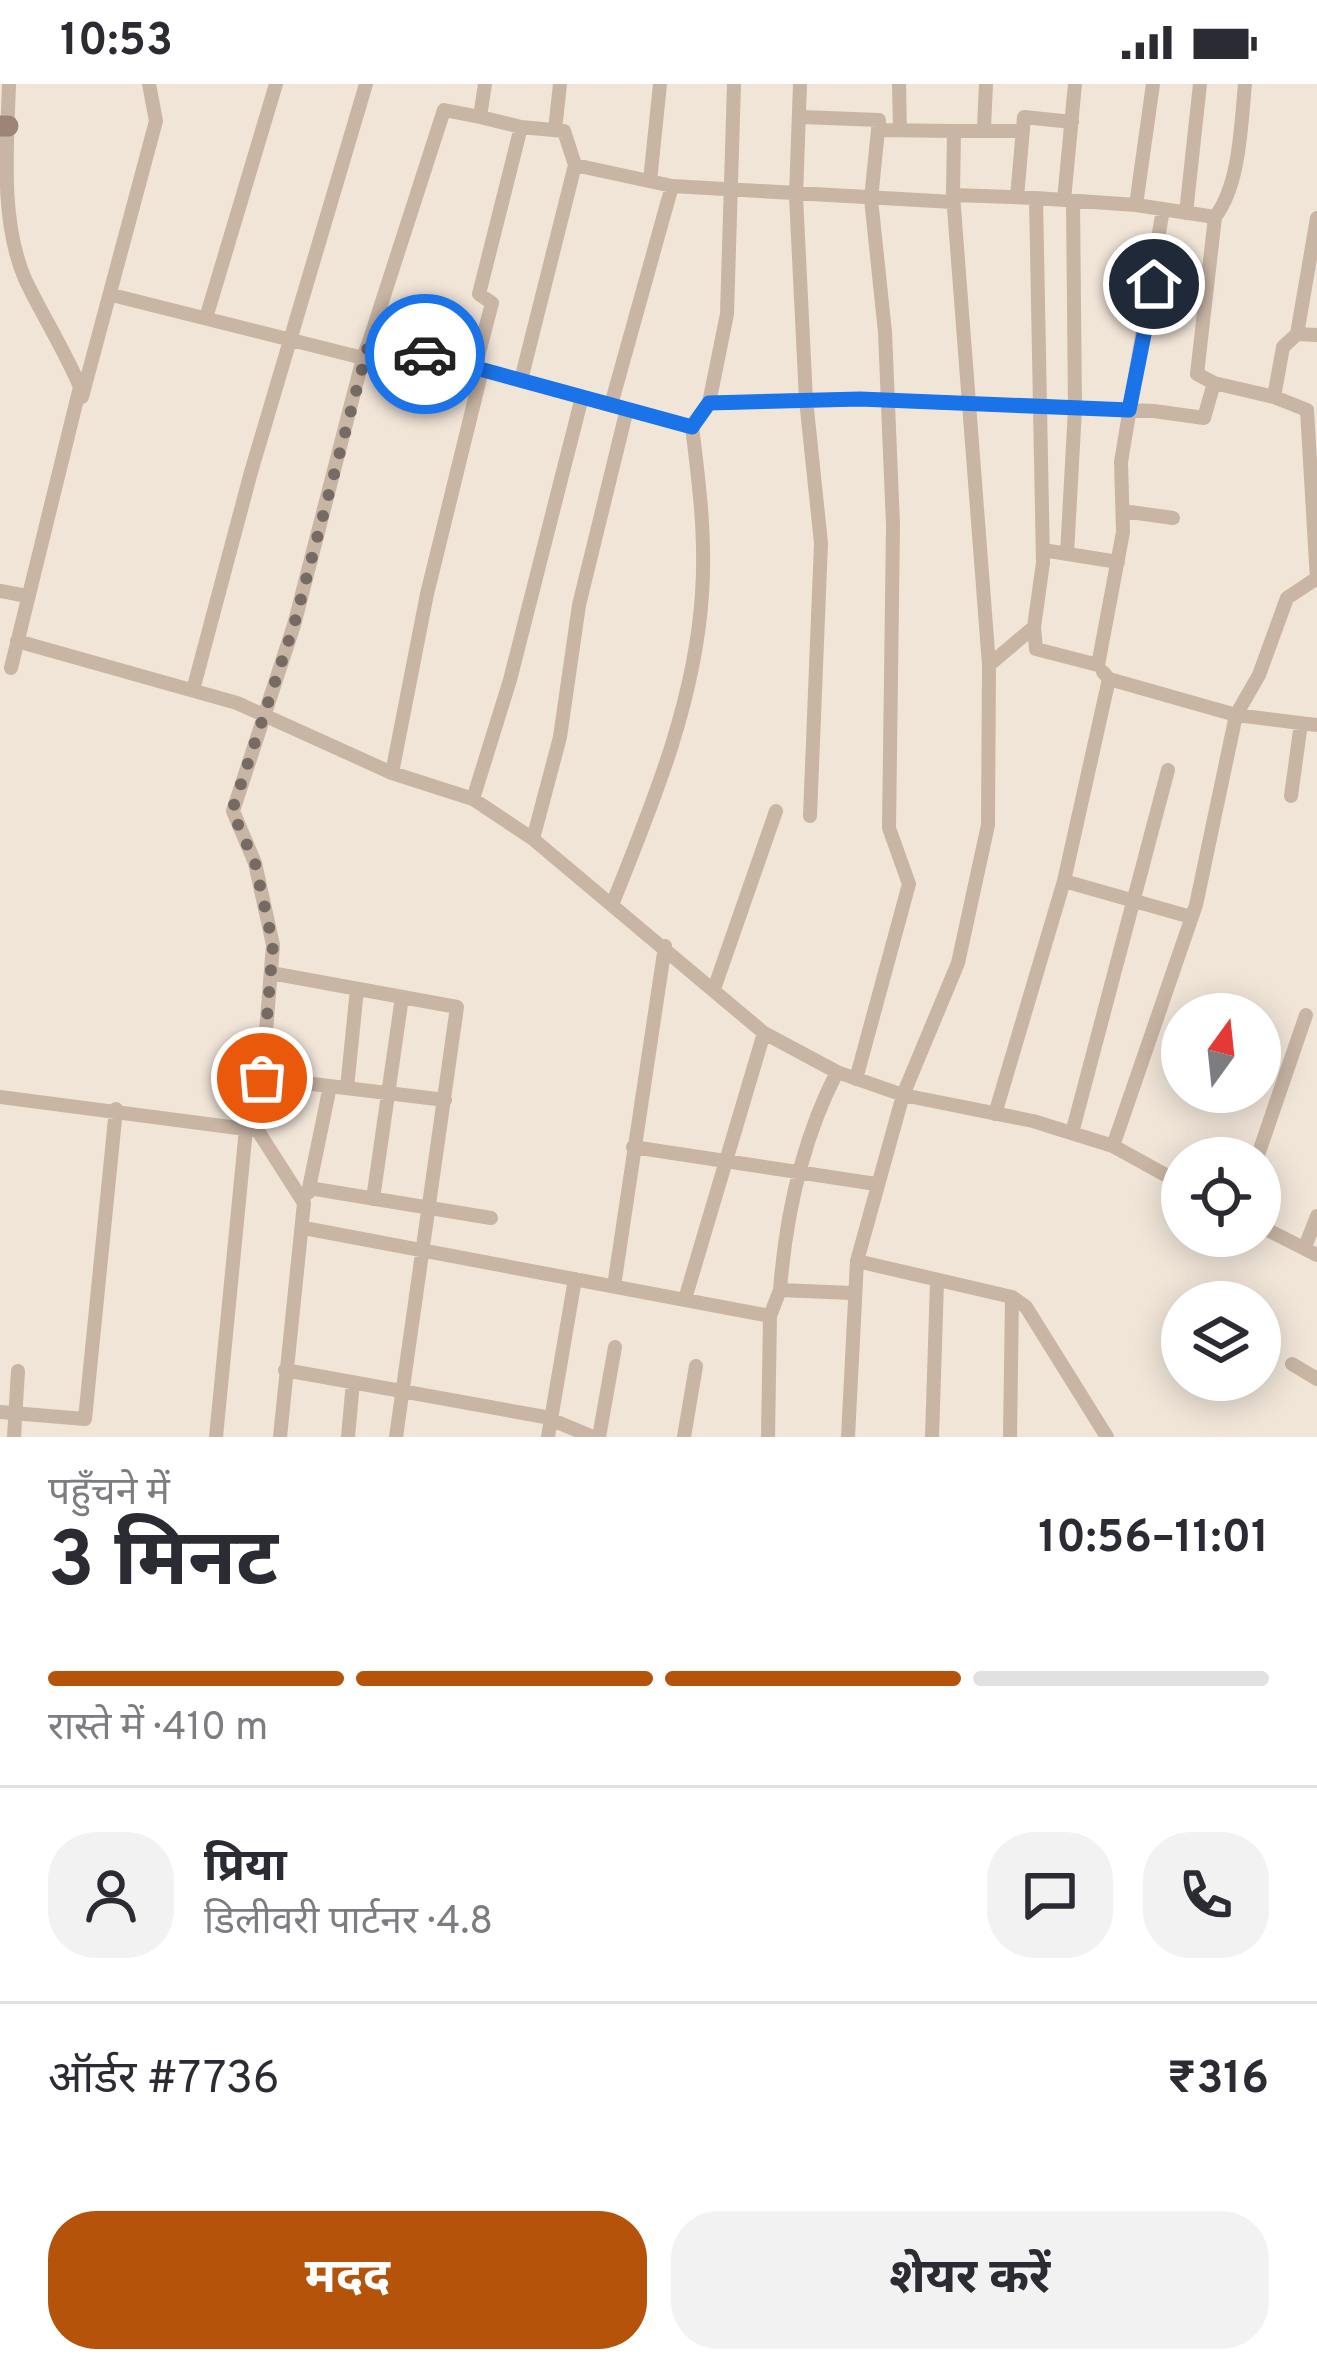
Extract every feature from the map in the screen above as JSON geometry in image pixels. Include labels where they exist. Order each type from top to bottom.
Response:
[{"type":"street","points":[[9,84],[4,126],[6,191],[23,276],[66,354],[80,387],[79,408]]},
{"type":"street","points":[[10,668],[156,121],[149,84]]},
{"type":"street","points":[[206,318],[276,84]]},
{"type":"street","points":[[193,690],[367,84]]},
{"type":"street","points":[[480,117],[485,84]]},
{"type":"street","points":[[555,130],[560,84]]},
{"type":"street","points":[[650,181],[660,84]]},
{"type":"street","points":[[613,905],[682,716],[703,594],[701,505],[692,427],[709,403],[727,314],[734,84]]},
{"type":"street","points":[[800,84],[796,196],[806,400],[821,543],[810,816]]},
{"type":"street","points":[[899,84],[900,130]]},
{"type":"street","points":[[984,128],[986,84]]},
{"type":"street","points":[[1067,554],[1075,409],[1068,200],[1076,84]]},
{"type":"street","points":[[1136,205],[1153,84]]},
{"type":"street","points":[[1186,213],[1200,84]]},
{"type":"street","points":[[1113,1146],[1191,917],[1221,806],[1236,715],[1259,675],[1287,598],[1316,580],[1312,411],[1197,374],[1215,217],[1232,171],[1245,84]]},
{"type":"street","points":[[216,1437],[262,1078],[273,945],[255,863],[232,811],[265,716],[363,358],[444,110],[564,131],[575,165],[521,380]]},
{"type":"street","points":[[802,117],[879,120],[872,200],[892,525],[889,828],[909,884],[856,1078]]},
{"type":"street","points":[[1018,197],[1024,118],[1072,122]]},
{"type":"street","points":[[392,773],[493,303],[479,294],[521,127]]},
{"type":"street","points":[[878,130],[1024,131]]},
{"type":"street","points":[[848,1437],[857,1262],[903,1095],[958,963],[988,825],[989,665],[953,198],[954,130]]},
{"type":"street","points":[[575,165],[672,186],[872,200],[1036,198],[1215,217]]},
{"type":"street","points":[[611,405],[672,186]]},
{"type":"street","points":[[0,214],[6,191]]},
{"type":"street","points":[[1036,198],[1043,550],[1036,649],[1098,665],[1109,680],[1236,715],[1309,724],[1291,796]]},
{"type":"street","points":[[1098,665],[1118,562],[1121,461],[1163,209]]},
{"type":"street","points":[[1274,397],[1283,347],[1297,334],[1313,268],[1317,218]]},
{"type":"street","points":[[112,295],[363,358]]},
{"type":"street","points":[[1297,334],[1317,335]]},
{"type":"street","points":[[370,339],[692,427]]},
{"type":"street","points":[[709,403],[886,401],[1129,410],[1204,418],[1214,383]]},
{"type":"street","points":[[473,799],[510,680],[582,397]]},
{"type":"street","points":[[533,839],[560,737],[579,605],[627,409]]},
{"type":"street","points":[[1123,511],[1173,518]]},
{"type":"street","points":[[1043,550],[1118,562]]},
{"type":"street","points":[[0,591],[27,596]]},
{"type":"street","points":[[989,665],[1034,627]]},
{"type":"street","points":[[17,640],[193,690],[265,716],[392,773],[473,799],[533,839],[764,1033],[836,1072],[903,1095],[1072,1133],[1113,1146],[1161,1172]]},
{"type":"street","points":[[995,1114],[1064,881],[1109,680]]},
{"type":"street","points":[[1072,1133],[1168,770]]},
{"type":"street","points":[[714,989],[776,811]]},
{"type":"street","points":[[1064,881],[1191,917]]},
{"type":"street","points":[[614,1286],[665,946]]},
{"type":"street","points":[[271,973],[457,1007],[396,1437]]},
{"type":"street","points":[[347,1088],[357,989]]},
{"type":"street","points":[[374,1199],[402,997]]},
{"type":"street","points":[[1264,1137],[1306,1015]]},
{"type":"street","points":[[685,1299],[764,1033]]},
{"type":"street","points":[[768,1437],[770,1316],[780,1290],[784,1240],[811,1122],[836,1072]]},
{"type":"street","points":[[262,1078],[445,1100]]},
{"type":"street","points":[[280,1437],[307,1196],[330,1086]]},
{"type":"street","points":[[0,1097],[252,1130],[307,1196],[374,1199],[491,1218]]},
{"type":"street","points":[[85,1437],[116,1109]]},
{"type":"street","points":[[633,1147],[876,1184]]},
{"type":"street","points":[[1281,1236],[1311,1251],[1317,1216]]},
{"type":"street","points":[[304,1228],[770,1316]]},
{"type":"street","points":[[857,1262],[1012,1297],[1026,1307],[1107,1437]]},
{"type":"street","points":[[548,1437],[575,1279]]},
{"type":"street","points":[[932,1437],[937,1282]]},
{"type":"street","points":[[780,1290],[852,1293]]},
{"type":"street","points":[[1010,1437],[1012,1297]]},
{"type":"street","points":[[285,1370],[551,1420],[596,1437],[614,1347]]},
{"type":"street","points":[[1292,1364],[1317,1378]]},
{"type":"street","points":[[684,1437],[696,1366]]},
{"type":"street","points":[[14,1437],[7,1412],[18,1371]]},
{"type":"street","points":[[348,1437],[352,1382]]},
{"type":"street","points":[[7,1412],[85,1419]]},
{"type":"way so far","points":[[262,1078],[273,945],[255,863],[232,811],[294,625],[328,482],[370,339],[425,354]]},
{"type":"route","points":[[425,354],[692,427],[709,403],[860,399],[1129,410],[1154,284]]}]
